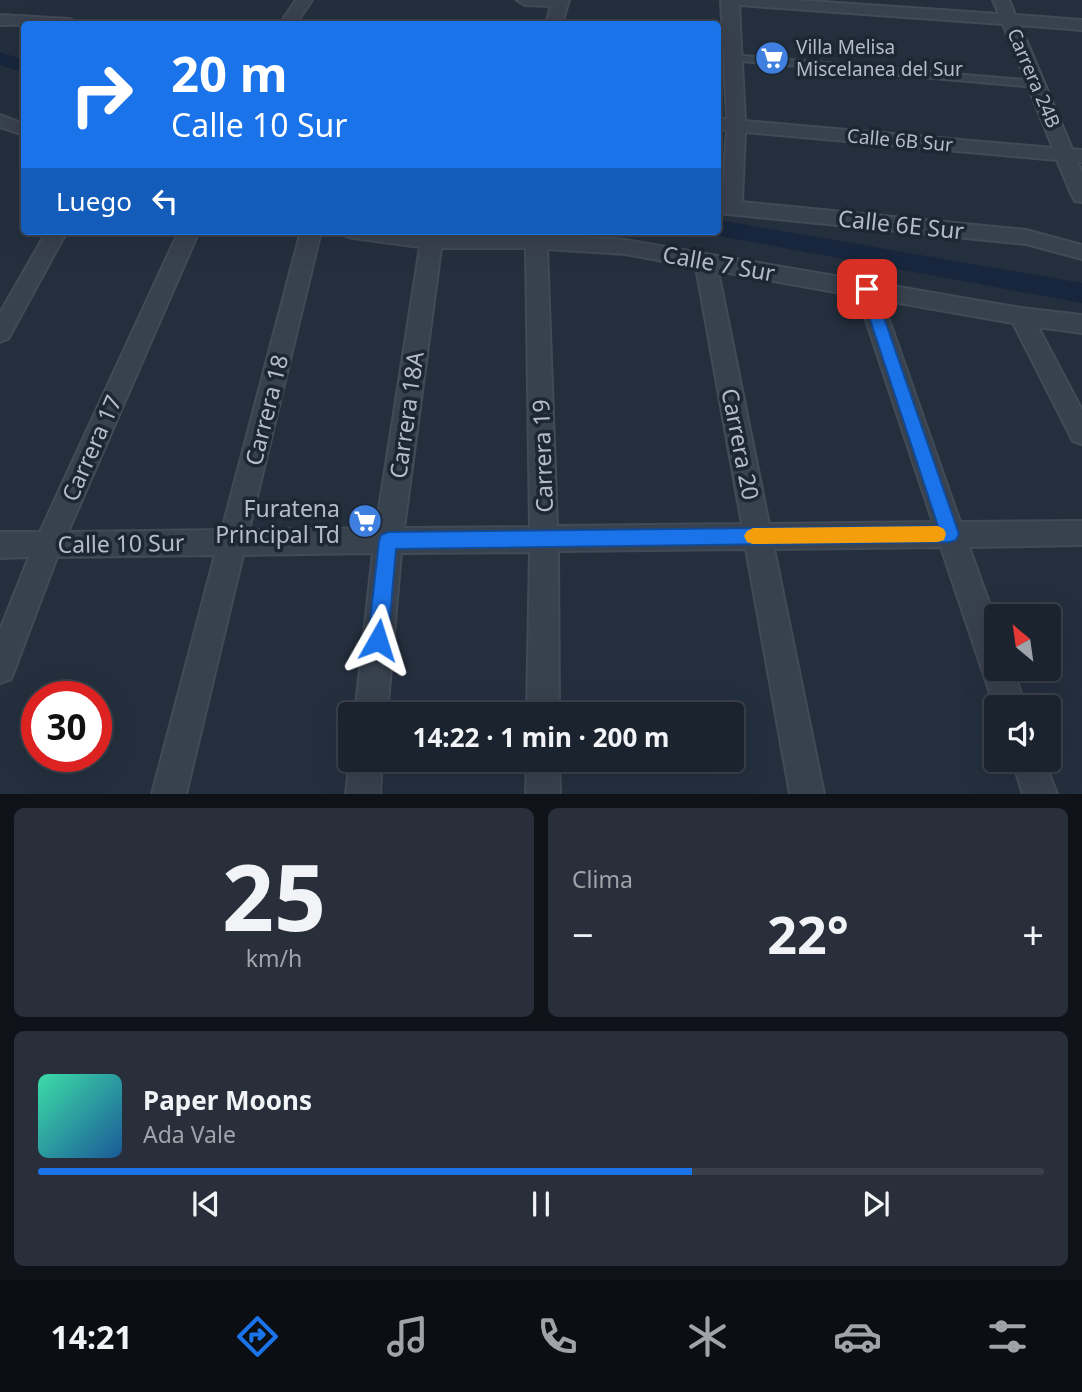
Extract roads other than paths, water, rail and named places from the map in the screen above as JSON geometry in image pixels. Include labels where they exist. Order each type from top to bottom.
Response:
[{"type":"street","points":[[290,21],[304,0]]},
{"type":"street","points":[[525,0],[561,1],[555,21]]},
{"type":"street","points":[[725,206],[725,58],[730,0],[1082,13]]},
{"type":"street","points":[[905,0],[1005,9],[1082,24]]},
{"type":"street","name":"Carrera 24B","points":[[1005,9],[1036,84],[1074,155],[1082,196]]},
{"type":"street","points":[[0,20],[21,21]]},
{"type":"street","points":[[0,120],[21,129]]},
{"type":"street","name":"Calle 6B Sur","points":[[727,125],[1074,155]]},
{"type":"street","name":"Calle 6E Sur","points":[[725,206],[1026,237],[1082,252]]},
{"type":"street","points":[[0,332],[55,235]]},
{"type":"street","name":"Carrera 17","points":[[0,668],[48,545],[187,235]]},
{"type":"street","name":"Carrera 18","points":[[169,793],[310,235]]},
{"type":"street","name":"Calle 7 Sur","points":[[384,235],[431,241],[536,241],[625,247],[1021,316],[1082,324]]},
{"type":"street","name":"Carrera 18A","points":[[372,702],[388,541],[431,241]]},
{"type":"street","name":"Carrera 19","points":[[536,241],[544,539],[544,702]]},
{"type":"street","name":"Carrera 20","points":[[705,260],[760,536],[807,793]]},
{"type":"street","points":[[867,289],[984,632]]},
{"type":"street","points":[[1021,316],[1082,434]]},
{"type":"street","name":"Calle 10 Sur","points":[[0,545],[1082,533]]},
{"type":"street","points":[[363,793],[365,772]]},
{"type":"street","points":[[543,772],[543,793]]},
{"type":"street","points":[[1032,772],[1040,793]]},
{"type":"lane","points":[[725,58],[1036,84]]},
{"type":"waterway","points":[[0,58],[21,66]]},
{"type":"waterway","points":[[721,229],[1082,293]]},
{"type":"place","name":"Villa Melisa Miscelanea del Sur","points":[[772,58]]},
{"type":"place","name":"Furatena Principal Td","points":[[365,521]]}]
